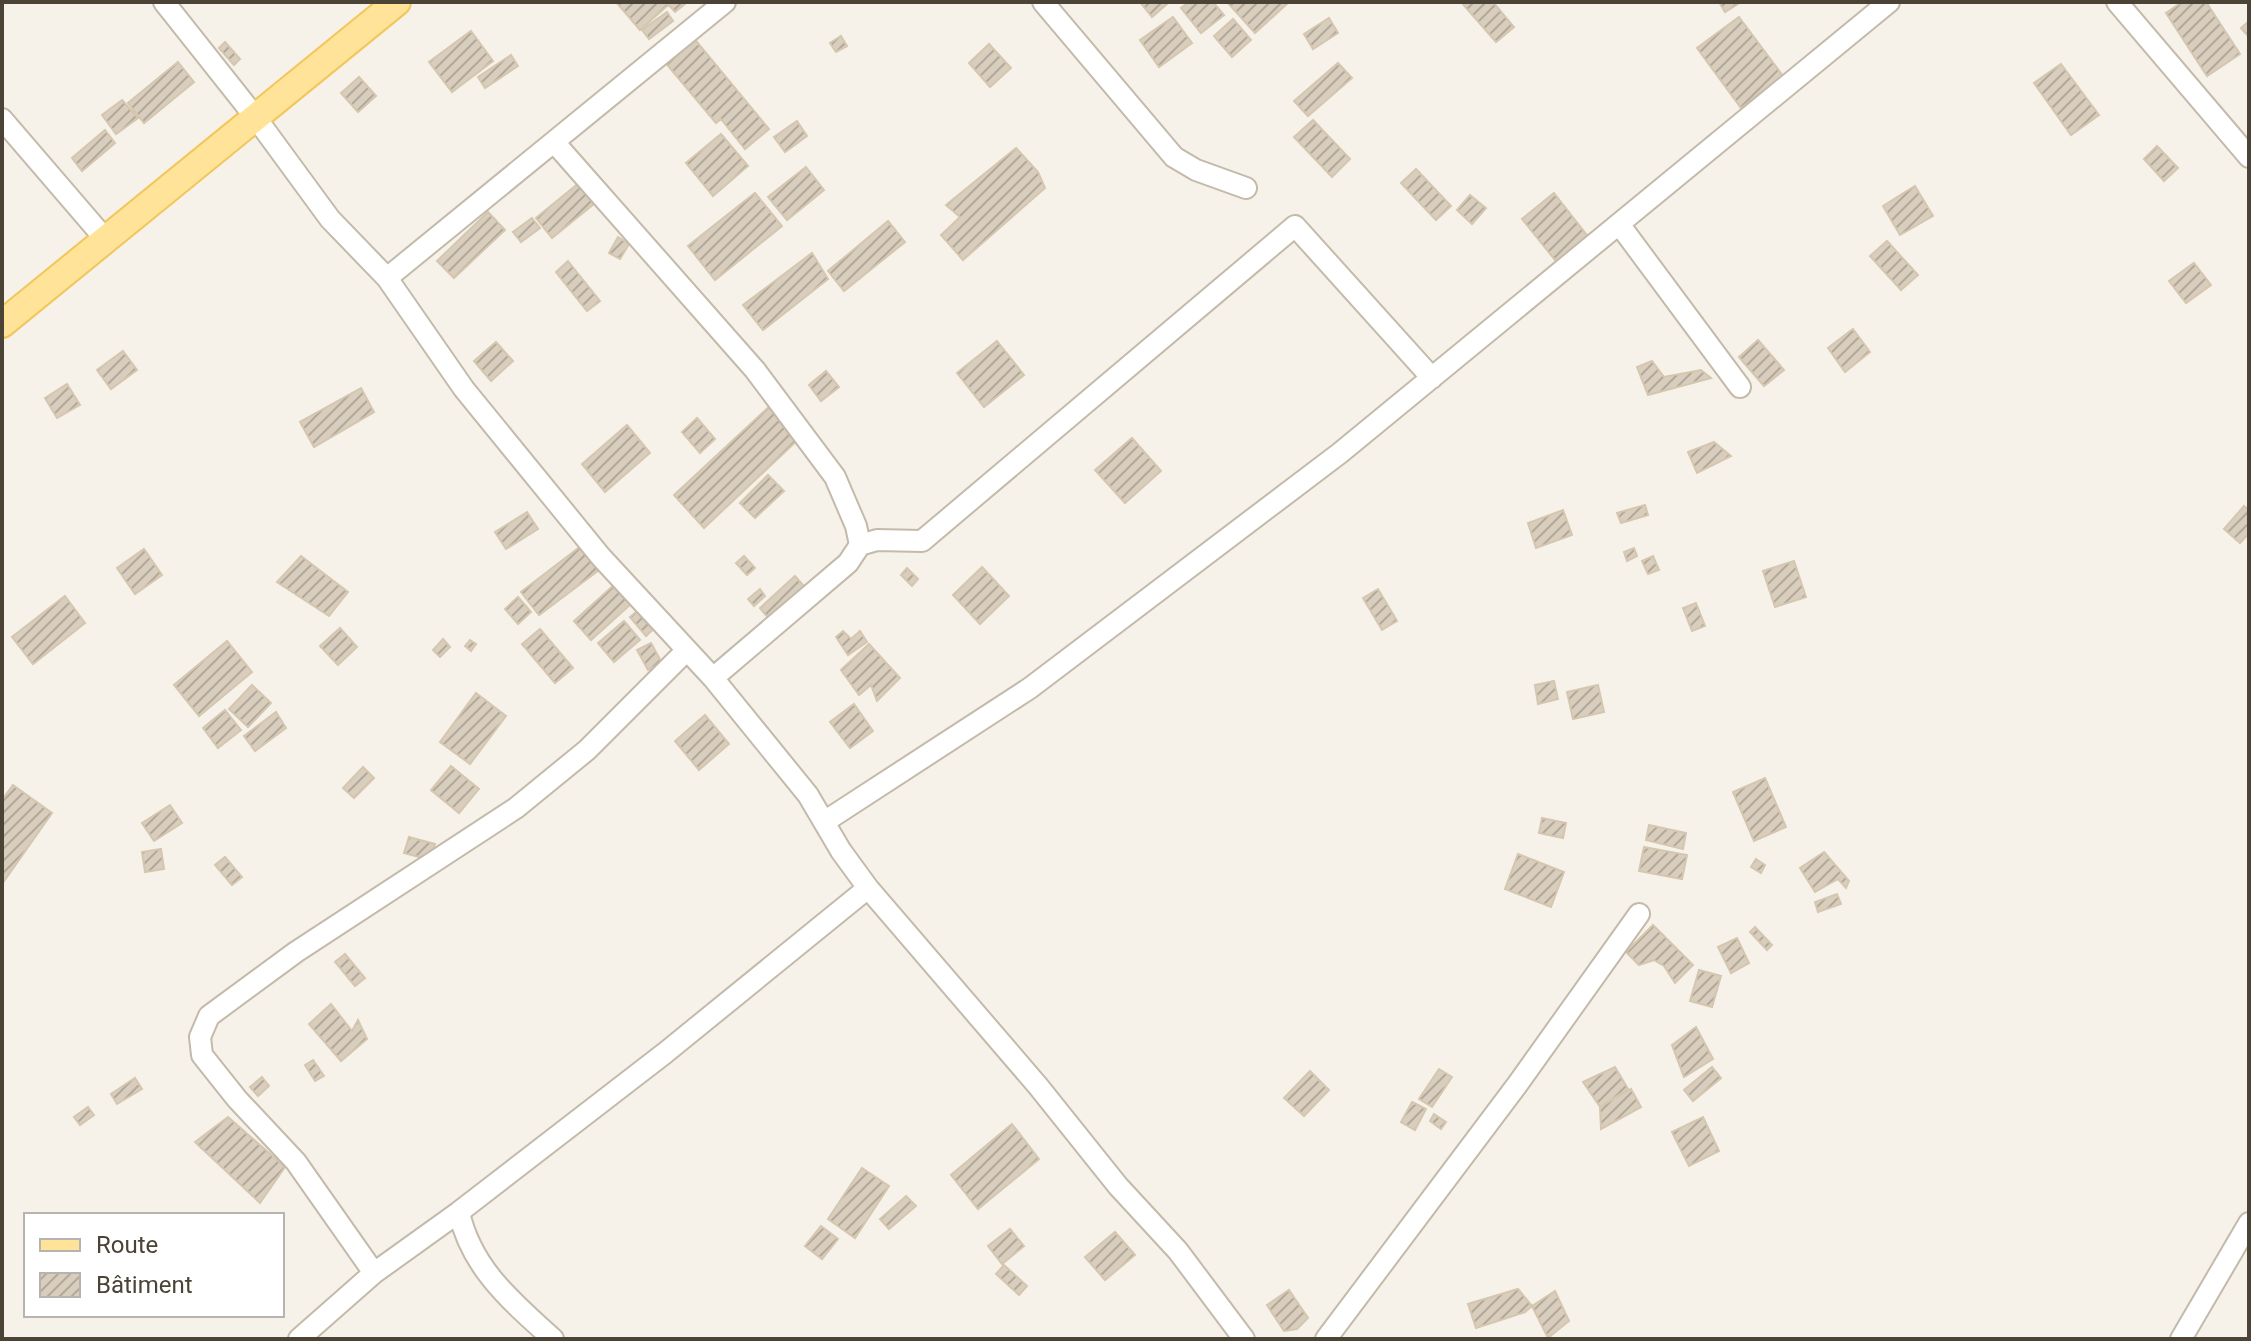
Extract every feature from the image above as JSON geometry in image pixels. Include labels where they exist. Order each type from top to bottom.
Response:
[{"type":"main road","points":[[2,324],[395,2]]},
{"type":"street","points":[[164,2],[256,118],[330,219],[387,278],[464,389],[601,557],[713,678],[808,795],[841,851],[868,888],[1038,1086],[1118,1186],[1178,1251],[1244,1339]]},
{"type":"street","points":[[387,278],[725,2]]},
{"type":"street","points":[[1043,2],[1174,157],[1196,170],[1246,188]]},
{"type":"street","points":[[824,822],[1030,688],[1340,453],[1889,2]]},
{"type":"street","points":[[2117,2],[2249,157]]},
{"type":"street","points":[[2,119],[106,240]]},
{"type":"street","points":[[554,142],[755,370],[835,477],[856,526],[860,545]]},
{"type":"street","points":[[1619,224],[1740,387]]},
{"type":"street","points":[[713,678],[848,563],[860,545],[877,540],[922,541],[1295,226],[1432,378]]},
{"type":"street","points":[[374,1273],[296,1162],[237,1099],[202,1055],[200,1037],[209,1016],[296,952],[516,808],[587,750],[687,650]]},
{"type":"street","points":[[299,1339],[374,1273],[459,1212],[665,1053],[868,888]]},
{"type":"street","points":[[1326,1339],[1517,1085],[1639,914]]},
{"type":"street","points":[[459,1212],[471,1251],[491,1280],[553,1339]]},
{"type":"street","points":[[2181,1339],[2249,1223]]},
{"type":"building","points":[[616,2],[666,2],[668,5],[640,30]]},
{"type":"building","points":[[666,2],[684,2],[685,4],[675,12]]},
{"type":"building","points":[[1140,2],[1166,2],[1167,4],[1152,17]]},
{"type":"building","points":[[1189,2],[1213,2],[1224,15],[1201,33],[1181,8]]},
{"type":"building","points":[[1227,2],[1289,2],[1255,33]]},
{"type":"building","points":[[1461,2],[1493,2],[1514,27],[1496,42]]},
{"type":"building","points":[[1719,2],[1741,2],[1725,12]]},
{"type":"building","points":[[2182,2],[2206,2],[2240,54],[2207,76],[2166,13]]},
{"type":"building","points":[[667,12],[673,21],[649,39],[642,30]]},
{"type":"building","points":[[1173,17],[1192,43],[1159,67],[1140,40]]},
{"type":"building","points":[[1739,17],[1783,76],[1741,108],[1697,48]]},
{"type":"building","points":[[1329,18],[1338,33],[1313,49],[1304,34]]},
{"type":"building","points":[[1233,19],[1251,40],[1232,57],[1214,36]]},
{"type":"building","points":[[2249,21],[2249,37],[2241,28]]},
{"type":"building","points":[[471,31],[493,61],[452,92],[429,62]]},
{"type":"building","points":[[692,36],[769,129],[745,149],[721,119],[716,123],[663,60]]},
{"type":"building","points":[[841,36],[847,46],[836,52],[830,43]]},
{"type":"building","points":[[225,42],[240,59],[234,65],[219,48]]},
{"type":"building","points":[[989,44],[1011,68],[990,87],[969,63]]},
{"type":"building","points":[[511,55],[518,66],[485,88],[478,77]]},
{"type":"building","points":[[178,62],[194,82],[144,123],[128,103]]},
{"type":"building","points":[[1338,63],[1352,78],[1308,116],[1294,101]]},
{"type":"building","points":[[2061,64],[2099,115],[2071,135],[2034,83]]},
{"type":"building","points":[[359,77],[376,96],[358,112],[341,93]]},
{"type":"building","points":[[122,100],[138,118],[116,134],[102,115]]},
{"type":"building","points":[[1313,120],[1350,159],[1332,177],[1294,137]]},
{"type":"building","points":[[797,121],[807,136],[785,152],[774,137]]},
{"type":"building","points":[[105,130],[115,143],[82,171],[72,158]]},
{"type":"building","points":[[721,134],[748,166],[713,196],[686,163]]},
{"type":"building","points":[[2157,146],[2178,168],[2164,181],[2144,159]]},
{"type":"building","points":[[1016,148],[1038,172],[1045,188],[963,260],[941,235],[960,217],[946,205]]},
{"type":"building","points":[[806,167],[824,190],[787,220],[768,197]]},
{"type":"building","points":[[1416,169],[1451,206],[1436,220],[1401,183]]},
{"type":"building","points":[[579,183],[595,203],[552,238],[536,218]]},
{"type":"building","points":[[1915,186],[1933,216],[1900,235],[1883,206]]},
{"type":"building","points":[[755,193],[782,226],[715,280],[688,246]]},
{"type":"building","points":[[1554,193],[1590,239],[1559,265],[1522,219]]},
{"type":"building","points":[[1470,195],[1486,208],[1472,224],[1457,210]]},
{"type":"building","points":[[488,212],[505,230],[454,278],[437,261]]},
{"type":"building","points":[[532,218],[540,228],[521,242],[513,232]]},
{"type":"building","points":[[888,221],[905,242],[844,291],[828,271]]},
{"type":"building","points":[[618,237],[629,244],[620,259],[609,253]]},
{"type":"building","points":[[1887,241],[1918,275],[1901,290],[1870,256]]},
{"type":"building","points":[[812,253],[828,279],[763,330],[743,305]]},
{"type":"building","points":[[568,261],[600,301],[587,311],[556,272]]},
{"type":"building","points":[[2194,263],[2211,285],[2186,303],[2169,281]]},
{"type":"building","points":[[1853,329],[1870,352],[1845,372],[1828,348]]},
{"type":"building","points":[[1758,340],[1784,370],[1764,386],[1739,357]]},
{"type":"building","points":[[997,341],[1024,375],[984,407],[957,373]]},
{"type":"building","points":[[496,342],[513,361],[491,381],[474,361]]},
{"type":"building","points":[[123,351],[137,370],[111,389],[97,370]]},
{"type":"building","points":[[1652,361],[1664,377],[1701,370],[1711,378],[1648,395],[1637,367]]},
{"type":"building","points":[[826,371],[839,387],[821,401],[809,385]]},
{"type":"building","points":[[67,384],[80,405],[57,418],[45,398]]},
{"type":"building","points":[[361,388],[374,412],[314,447],[300,422]]},
{"type":"building","points":[[772,404],[802,436],[704,528],[674,495]]},
{"type":"building","points":[[697,418],[715,439],[700,453],[682,432]]},
{"type":"building","points":[[627,425],[650,453],[605,492],[582,464]]},
{"type":"building","points":[[1132,438],[1161,471],[1125,503],[1095,470]]},
{"type":"building","points":[[1714,442],[1731,456],[1697,473],[1688,452]]},
{"type":"building","points":[[768,475],[784,491],[755,518],[740,503]]},
{"type":"building","points":[[1645,505],[1648,515],[1621,523],[1617,513]]},
{"type":"building","points":[[2244,506],[2249,510],[2249,533],[2240,543],[2224,529]]},
{"type":"building","points":[[1563,510],[1572,535],[1536,548],[1528,523]]},
{"type":"building","points":[[527,512],[538,529],[506,549],[495,532]]},
{"type":"building","points":[[585,543],[603,567],[539,615],[521,592]]},
{"type":"building","points":[[1634,548],[1637,556],[1627,561],[1624,552]]},
{"type":"building","points":[[144,549],[162,575],[135,594],[117,568]]},
{"type":"building","points":[[301,556],[348,592],[329,616],[277,582]]},
{"type":"building","points":[[744,556],[755,568],[747,575],[736,563]]},
{"type":"building","points":[[1653,556],[1659,570],[1648,574],[1642,561]]},
{"type":"building","points":[[1794,561],[1806,597],[1775,607],[1763,571]]},
{"type":"building","points":[[982,567],[1009,596],[980,624],[953,595]]},
{"type":"building","points":[[907,568],[918,579],[912,586],[901,575]]},
{"type":"building","points":[[795,576],[809,592],[773,624],[760,608]]},
{"type":"building","points":[[614,585],[631,604],[591,640],[574,621]]},
{"type":"building","points":[[760,589],[765,596],[754,606],[748,599]]},
{"type":"building","points":[[1378,589],[1397,621],[1382,630],[1363,598]]},
{"type":"building","points":[[65,596],[85,623],[33,664],[12,637]]},
{"type":"building","points":[[518,597],[531,612],[518,624],[505,609]]},
{"type":"building","points":[[1696,603],[1705,626],[1692,631],[1683,608]]},
{"type":"building","points":[[643,606],[659,624],[646,636],[630,617]]},
{"type":"building","points":[[624,621],[640,640],[614,662],[598,643]]},
{"type":"building","points":[[340,628],[357,647],[338,665],[320,646]]},
{"type":"building","points":[[540,629],[573,668],[555,683],[522,644]]},
{"type":"building","points":[[843,631],[851,639],[860,631],[867,642],[848,655],[836,637]]},
{"type":"building","points":[[443,639],[450,647],[440,657],[433,650]]},
{"type":"building","points":[[470,640],[476,644],[471,651],[465,646]]},
{"type":"building","points":[[227,641],[252,672],[199,716],[174,685]]},
{"type":"building","points":[[651,643],[662,663],[648,670],[637,650]]},
{"type":"building","points":[[869,644],[900,678],[877,701],[871,685],[859,695],[841,670]]},
{"type":"building","points":[[1554,681],[1558,699],[1538,704],[1535,685]]},
{"type":"building","points":[[252,685],[271,703],[248,727],[229,709]]},
{"type":"building","points":[[1598,685],[1604,712],[1573,719],[1567,692]]},
{"type":"building","points":[[476,693],[506,716],[470,764],[440,742]]},
{"type":"building","points":[[854,704],[873,731],[850,748],[830,722]]},
{"type":"building","points":[[225,710],[241,730],[218,748],[203,728]]},
{"type":"building","points":[[276,712],[286,728],[255,751],[244,736]]},
{"type":"building","points":[[705,715],[729,744],[699,770],[675,741]]},
{"type":"building","points":[[451,766],[479,789],[459,813],[431,790]]},
{"type":"building","points":[[363,767],[374,778],[354,798],[343,788]]},
{"type":"building","points":[[1765,778],[1786,827],[1754,841],[1733,792]]},
{"type":"building","points":[[13,785],[52,813],[2,884],[2,800]]},
{"type":"building","points":[[170,805],[182,823],[154,841],[142,823]]},
{"type":"building","points":[[1542,818],[1566,823],[1563,838],[1539,833]]},
{"type":"building","points":[[1649,825],[1686,833],[1683,849],[1646,840]]},
{"type":"building","points":[[409,837],[435,844],[431,860],[404,853]]},
{"type":"building","points":[[1644,847],[1687,855],[1682,879],[1639,871]]},
{"type":"building","points":[[161,849],[164,869],[145,872],[142,852]]},
{"type":"building","points":[[1824,852],[1849,881],[1846,888],[1838,879],[1815,892],[1800,868]]},
{"type":"building","points":[[1518,854],[1564,872],[1551,907],[1505,889]]},
{"type":"building","points":[[225,857],[242,877],[232,885],[215,865]]},
{"type":"building","points":[[1756,859],[1765,865],[1761,873],[1751,867]]},
{"type":"building","points":[[1837,894],[1841,904],[1818,912],[1815,902]]},
{"type":"building","points":[[1653,925],[1693,965],[1675,983],[1664,966],[1654,960],[1639,965],[1626,952]]},
{"type":"building","points":[[1755,927],[1772,945],[1767,950],[1750,932]]},
{"type":"building","points":[[1737,938],[1749,963],[1731,973],[1718,947]]},
{"type":"building","points":[[345,954],[365,978],[355,986],[335,962]]},
{"type":"building","points":[[1699,970],[1721,976],[1712,1007],[1690,1001]]},
{"type":"building","points":[[331,1004],[352,1031],[358,1020],[367,1039],[341,1061],[309,1024]]},
{"type":"building","points":[[1696,1027],[1713,1059],[1684,1077],[1672,1045]]},
{"type":"building","points":[[313,1060],[324,1076],[315,1081],[305,1065]]},
{"type":"building","points":[[1615,1067],[1628,1089],[1600,1107],[1583,1082]]},
{"type":"building","points":[[1712,1067],[1721,1078],[1693,1101],[1684,1090]]},
{"type":"building","points":[[1439,1069],[1452,1077],[1432,1107],[1419,1099]]},
{"type":"building","points":[[1310,1071],[1329,1090],[1304,1116],[1284,1098]]},
{"type":"building","points":[[262,1077],[269,1086],[258,1096],[250,1087]]},
{"type":"building","points":[[135,1078],[142,1089],[117,1104],[111,1094]]},
{"type":"building","points":[[1631,1089],[1641,1107],[1601,1129],[1600,1107]]},
{"type":"building","points":[[1412,1102],[1426,1109],[1415,1130],[1401,1122]]},
{"type":"building","points":[[88,1107],[94,1115],[80,1125],[74,1117]]},
{"type":"building","points":[[1434,1114],[1446,1122],[1441,1129],[1430,1121]]},
{"type":"building","points":[[228,1117],[285,1167],[260,1203],[195,1142]]},
{"type":"building","points":[[1703,1117],[1719,1151],[1689,1166],[1672,1132]]},
{"type":"building","points":[[1012,1124],[1039,1159],[978,1209],[951,1175]]},
{"type":"building","points":[[862,1168],[889,1186],[855,1238],[828,1219]]},
{"type":"building","points":[[906,1196],[916,1206],[889,1229],[880,1219]]},
{"type":"building","points":[[821,1226],[838,1239],[822,1259],[805,1246]]},
{"type":"building","points":[[1010,1229],[1024,1246],[1002,1264],[988,1246]]},
{"type":"building","points":[[1115,1232],[1135,1255],[1105,1280],[1085,1257]]},
{"type":"building","points":[[1004,1265],[1027,1286],[1019,1295],[996,1274]]},
{"type":"building","points":[[1518,1289],[1532,1306],[1525,1312],[1476,1328],[1468,1304]]},
{"type":"building","points":[[1289,1290],[1308,1318],[1297,1329],[1284,1331],[1267,1305]]},
{"type":"building","points":[[1555,1291],[1569,1321],[1548,1338],[1532,1306]]}]
